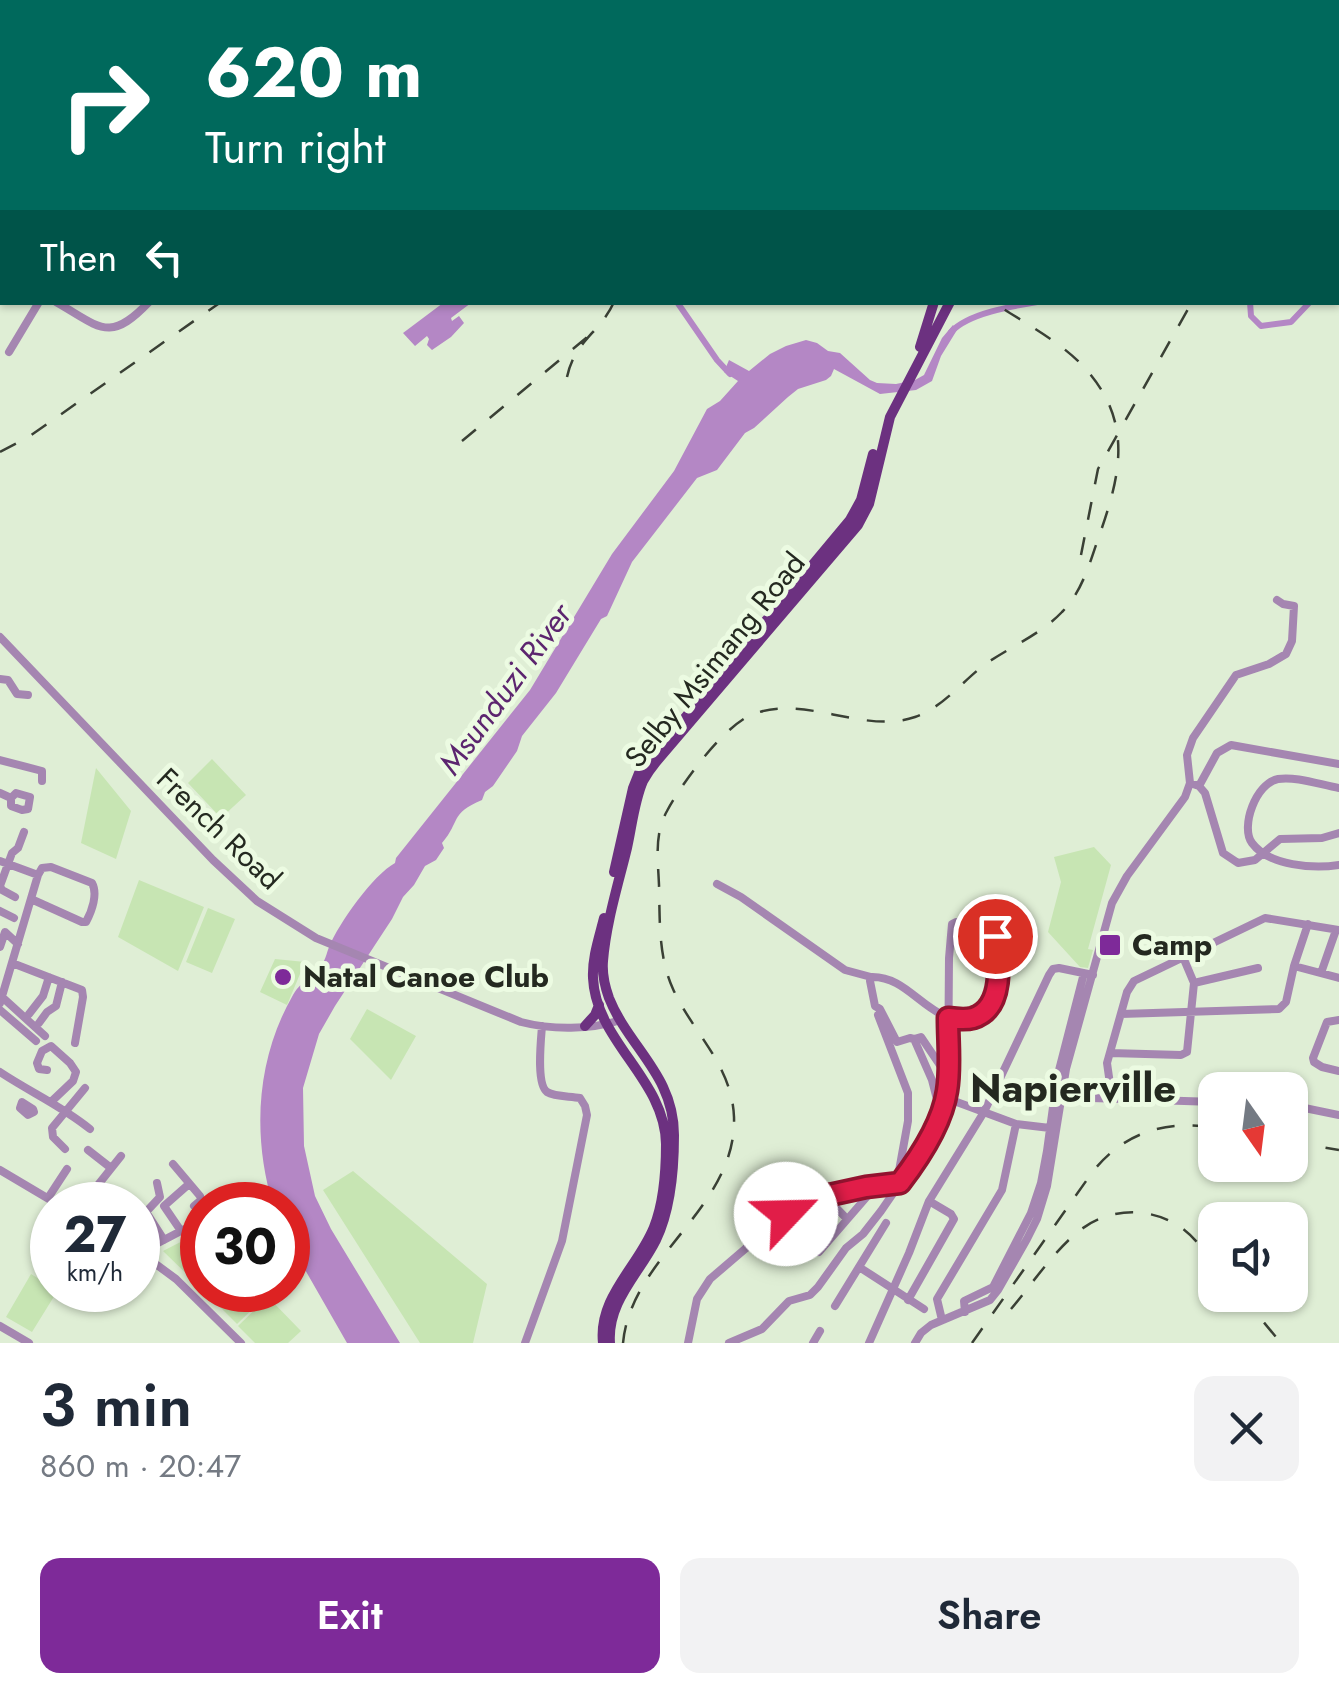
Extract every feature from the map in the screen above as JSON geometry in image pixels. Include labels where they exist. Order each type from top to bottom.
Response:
[{"type":"main road","name":"Selby Msimang Road","points":[[908,378],[933,305]]},
{"type":"main road","name":"Selby Msimang Road","points":[[607,1343],[616,1308],[652,1247],[666,1214],[674,1134],[662,1081],[622,1020],[606,987],[603,959],[638,795],[646,776],[858,525],[869,504],[879,431],[948,305]]},
{"type":"main road","name":"Selby Msimang Road","points":[[607,1343],[602,1322],[608,1303],[657,1217],[666,1149],[658,1106],[607,1025],[593,981],[594,960],[630,800],[639,773],[844,528],[861,500],[895,400]]},
{"type":"main road","points":[[874,462],[888,461]]},
{"type":"main road","points":[[585,1026],[599,1005]]},
{"type":"street","points":[[0,342],[10,350],[37,305]]},
{"type":"street","points":[[61,305],[100,327],[112,328],[129,321],[146,305]]},
{"type":"street","points":[[74,313],[78,305]]},
{"type":"street","points":[[1277,600],[1294,606],[1292,641],[1286,654],[1236,675],[1193,738],[1188,755],[1194,785],[1208,799],[1226,857],[1242,864],[1255,860],[1280,839],[1322,838],[1339,833]]},
{"type":"street","name":"French Road","points":[[2,641],[236,882],[278,916],[316,938],[510,1018],[542,1026],[607,1025],[622,1020]]},
{"type":"street","points":[[0,679],[8,680],[17,694],[28,695]]},
{"type":"street","points":[[965,1312],[964,1300],[992,1287],[1022,1234],[1041,1183],[1057,1078],[1112,904],[1127,876],[1217,753],[1231,745],[1339,764]]},
{"type":"street","points":[[0,760],[42,771],[42,780]]},
{"type":"street","points":[[1339,788],[1273,780],[1261,788],[1254,800],[1248,835],[1253,845],[1288,863],[1303,867],[1339,865]]},
{"type":"street","points":[[0,792],[11,798]]},
{"type":"street","points":[[14,897],[0,886],[4,862],[24,832]]},
{"type":"street","points":[[4,862],[38,875]]},
{"type":"street","points":[[31,899],[86,922],[95,893],[93,884],[51,867],[42,868],[38,875],[0,1003],[41,1038]]},
{"type":"street","points":[[717,884],[845,970],[884,977],[948,1018],[977,1016],[996,996],[996,941],[992,932],[958,922],[952,924],[949,958],[948,1018],[948,1077],[946,1098],[941,1114],[899,1182],[871,1224],[846,1248],[818,1288],[789,1302],[762,1329],[728,1343]]},
{"type":"street","points":[[0,910],[14,918]]},
{"type":"street","points":[[1112,1098],[1107,1070],[1110,1053],[1127,992],[1134,982],[1265,918],[1338,930],[1321,973]]},
{"type":"street","points":[[1121,1014],[1279,1009],[1286,1002],[1308,924]]},
{"type":"street","points":[[2,930],[18,944]]},
{"type":"street","points":[[0,947],[2,930]]},
{"type":"street","points":[[1110,1053],[1185,1054],[1189,1050],[1194,983],[1183,958]]},
{"type":"street","points":[[1,960],[82,990],[76,1043]]},
{"type":"street","points":[[1294,966],[1339,978]]},
{"type":"street","points":[[1194,983],[1258,968]]},
{"type":"street","points":[[869,1343],[929,1200],[984,1112],[1051,970],[1089,974]]},
{"type":"street","points":[[915,1343],[924,1330],[990,1300],[1036,1219],[1052,1165],[1066,1069],[1089,974]]},
{"type":"street","points":[[871,977],[874,1006],[908,1093],[899,1182]]},
{"type":"street","points":[[29,1014],[49,978]]},
{"type":"street","points":[[39,1024],[48,1010],[56,1008],[62,982]]},
{"type":"street","points":[[874,1006],[879,1007],[897,1042],[921,1037],[948,1077]]},
{"type":"street","points":[[1339,1020],[1327,1022],[1313,1058],[1322,1067],[1339,1071]]},
{"type":"street","points":[[525,1343],[562,1241],[587,1116],[582,1100],[550,1094],[542,1088],[542,1026]]},
{"type":"street","points":[[914,1040],[929,1072],[941,1114]]},
{"type":"street","points":[[48,1070],[40,1069],[36,1063],[42,1051],[51,1046],[76,1072],[73,1081],[52,1101]]},
{"type":"street","points":[[0,1072],[90,1128]]},
{"type":"street","points":[[66,1149],[51,1130],[85,1088]]},
{"type":"street","points":[[22,1102],[29,1091]]},
{"type":"street","points":[[1061,1097],[1198,1101]]},
{"type":"street","points":[[946,1098],[1016,1124],[1050,1128]]},
{"type":"street","points":[[1308,1109],[1339,1115]]},
{"type":"street","points":[[942,1320],[937,1298],[1002,1190],[1016,1124]]},
{"type":"street","points":[[88,1150],[111,1168]]},
{"type":"street","points":[[100,1182],[121,1156]]},
{"type":"street","points":[[172,1164],[188,1182]]},
{"type":"street","points":[[58,1182],[67,1169]]},
{"type":"street","points":[[0,1170],[30,1188]]},
{"type":"street","points":[[689,1341],[697,1300],[710,1279],[786,1214],[802,1202],[899,1182]]},
{"type":"street","points":[[819,1252],[877,1185]]},
{"type":"street","points":[[180,1192],[164,1206],[180,1230]]},
{"type":"street","points":[[824,1196],[846,1218]]},
{"type":"street","points":[[908,1300],[954,1222],[952,1214],[929,1200]]},
{"type":"street","points":[[835,1306],[886,1223]]},
{"type":"street","points":[[160,1242],[180,1232]]},
{"type":"street","points":[[834,1234],[846,1248]]},
{"type":"street","points":[[160,1235],[164,1240]]},
{"type":"street","points":[[160,1267],[241,1343]]},
{"type":"street","points":[[860,1267],[924,1309]]},
{"type":"street","points":[[0,1326],[29,1343]]},
{"type":"street","points":[[813,1343],[820,1331]]},
{"type":"green space","points":[[212,759],[246,795],[221,818],[188,783]]},
{"type":"green space","points":[[96,768],[131,811],[116,859],[81,843]]},
{"type":"green space","points":[[1094,847],[1111,865],[1088,949],[1093,950],[1088,968],[1080,967],[1048,932],[1061,882],[1054,857]]},
{"type":"green space","points":[[139,880],[204,907],[178,971],[118,937]]},
{"type":"green space","points":[[208,908],[235,919],[212,973],[186,962]]},
{"type":"green space","name":"Natal Canoe Club","points":[[275,959],[305,962],[287,1005],[260,992]]},
{"type":"green space","points":[[367,1009],[416,1036],[391,1080],[350,1039]]},
{"type":"green space","points":[[353,1171],[487,1284],[473,1343],[420,1343],[323,1190]]},
{"type":"green space","points":[[180,1242],[180,1268],[163,1251]]},
{"type":"green space","points":[[30,1276],[30,1312],[44,1312],[32,1332],[6,1317]]},
{"type":"green space","points":[[225,1312],[249,1312],[237,1324]]},
{"type":"green space","points":[[252,1312],[283,1312],[301,1331],[288,1343],[255,1343],[238,1326]]},
{"type":"shaded area","points":[[440,305],[468,305],[451,318],[452,321],[459,316],[464,323],[432,350],[427,345],[427,336],[415,346],[403,333]]},
{"type":"shaded area","points":[[953,325],[957,330],[932,381],[916,390],[880,394],[834,369],[826,380],[798,389],[745,433],[717,470],[697,478],[632,562],[607,616],[601,619],[556,693],[522,736],[517,751],[482,800],[460,814],[442,843],[444,848],[436,860],[425,866],[403,897],[335,1006],[319,1034],[303,1088],[304,1146],[315,1196],[331,1229],[400,1343],[347,1343],[310,1278],[310,1182],[266,1179],[261,1098],[271,1045],[293,995],[321,966],[358,900],[395,863],[530,690],[612,554],[674,471],[707,409],[738,381],[724,372],[729,360],[749,371],[770,354],[806,340],[840,353],[870,380],[896,384],[924,375]]},
{"type":"waterway","points":[[679,305],[730,374]]},
{"type":"waterway","name":"Msunduzi River","points":[[951,332],[979,315],[1021,305]]},
{"type":"waterway","name":"Msunduzi River","points":[[1250,305],[1251,316],[1261,326],[1291,322],[1307,305]]},
{"type":"railway","points":[[0,452],[30,436],[217,305]]},
{"type":"railway","points":[[567,377],[576,354],[612,305]]},
{"type":"railway","points":[[623,1343],[630,1312],[644,1284],[719,1178],[730,1149],[734,1117],[726,1081],[673,989],[662,951],[658,847],[660,829],[674,799],[716,743],[751,715],[792,709],[895,721],[925,713],[987,663],[1054,620],[1074,597],[1090,563],[1115,479],[1118,437],[1113,416],[1104,395],[1080,363],[1057,343],[998,305]]},
{"type":"railway","points":[[1081,555],[1098,469],[1190,305]]},
{"type":"railway","points":[[462,441],[591,334]]},
{"type":"railway","points":[[972,1343],[1103,1160],[1146,1132],[1198,1126]]},
{"type":"railway","points":[[1308,1145],[1339,1150]]},
{"type":"railway","points":[[1011,1309],[1070,1239],[1104,1217],[1131,1212],[1158,1216],[1183,1229],[1198,1244]]},
{"type":"railway","points":[[1255,1312],[1281,1343]]},
{"type":"place","name":"Camp","points":[[1110,945]]},
{"type":"place","name":"Natal Canoe Club","points":[[283,977]]},
{"type":"district","name":"Napierville","points":[[1073,1088]]},
{"type":"route","points":[[786,1214],[811,1199],[900,1183],[942,1110],[948,1086],[948,1018],[977,1016],[996,996],[995,936]]}]
